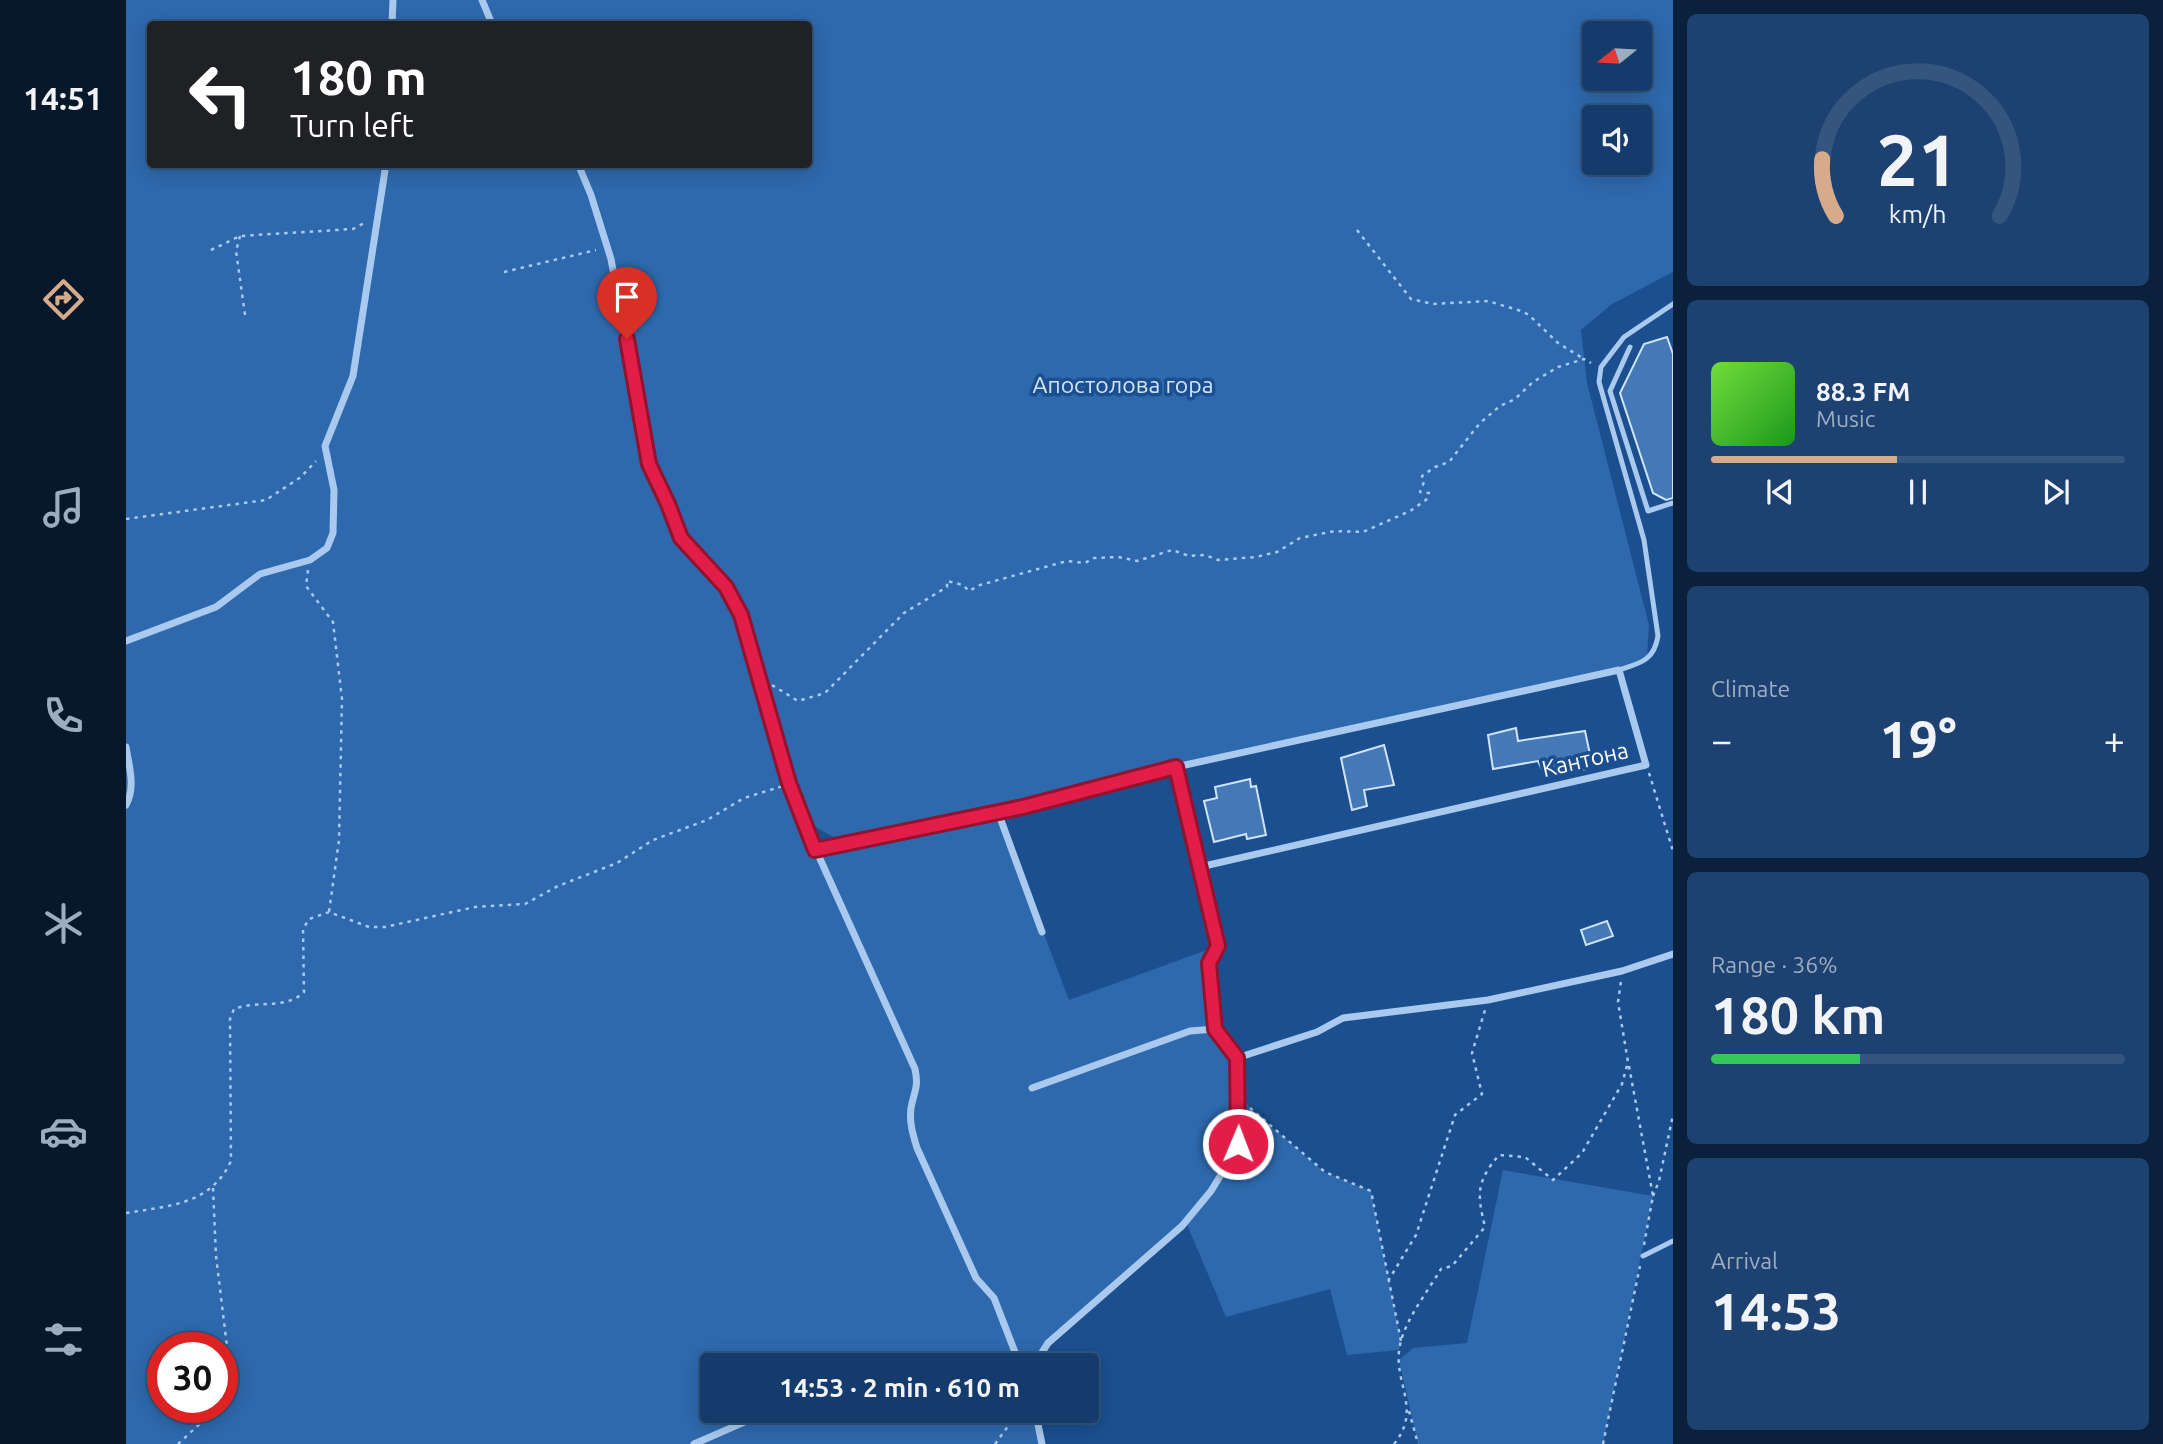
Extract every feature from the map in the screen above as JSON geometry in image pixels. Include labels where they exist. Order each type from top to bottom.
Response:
[{"type":"street","points":[[393,0],[393,21]]},
{"type":"street","points":[[482,0],[491,21]]},
{"type":"street","points":[[126,640],[216,607],[260,574],[310,560],[327,548],[332,533],[334,490],[326,451],[329,429],[353,376],[377,204],[385,168]]},
{"type":"street","points":[[580,168],[592,195],[611,258],[649,464],[681,538],[734,599],[760,674],[789,783],[815,850],[915,1069],[918,1086],[911,1108],[911,1128],[917,1148],[976,1278],[994,1298],[1015,1353]]},
{"type":"street","points":[[815,850],[998,812],[1176,767],[1619,670]]},
{"type":"street","name":"Кантона","points":[[1200,867],[1646,765],[1619,670]]},
{"type":"street","points":[[126,747],[131,796],[126,805]]},
{"type":"street","points":[[1042,1353],[1048,1343],[1182,1226],[1211,1191],[1233,1155],[1240,1131],[1237,1058],[1215,1029],[1209,963],[1218,946],[1176,767]]},
{"type":"street","points":[[998,812],[1042,932]]},
{"type":"street","points":[[1237,1058],[1317,1032],[1343,1018],[1488,1000],[1622,971],[1673,954]]},
{"type":"street","points":[[1032,1088],[1083,1072],[1163,1039],[1190,1031],[1215,1029]]},
{"type":"street","points":[[694,1444],[742,1423]]},
{"type":"street","points":[[1038,1423],[1042,1444]]},
{"type":"lane","points":[[1619,670],[1650,660],[1658,636],[1643,540],[1605,412],[1599,382],[1601,367],[1624,337],[1673,304]]},
{"type":"lane","points":[[1630,347],[1610,391],[1648,511],[1673,503]]},
{"type":"lane","points":[[1643,1256],[1673,1241]]},
{"type":"path","points":[[211,250],[240,236],[353,229],[364,225],[377,204]]},
{"type":"path","points":[[1357,230],[1411,299],[1433,304],[1489,301],[1521,311],[1529,314],[1558,343],[1601,367]]},
{"type":"path","points":[[240,236],[236,251],[245,315]]},
{"type":"path","points":[[504,272],[598,250],[611,258]]},
{"type":"path","points":[[760,674],[790,698],[805,701],[820,696],[841,681],[904,612],[947,587],[947,581],[963,585],[969,591],[1035,568],[1067,561],[1085,563],[1094,558],[1118,557],[1137,561],[1172,550],[1189,556],[1245,560],[1277,552],[1300,538],[1335,531],[1363,532],[1410,511],[1426,500],[1429,493],[1420,492],[1424,482],[1422,476],[1460,453],[1476,427],[1500,405],[1515,399],[1533,382],[1556,368],[1584,359]]},
{"type":"path","points":[[126,519],[266,500],[301,477],[326,451]]},
{"type":"path","points":[[310,560],[306,586],[329,612],[333,622],[342,699],[339,840],[328,912]]},
{"type":"path","points":[[1646,765],[1673,850]]},
{"type":"path","points":[[126,1213],[185,1202],[213,1188],[231,1161],[230,1018],[234,1009],[246,1004],[290,1002],[304,992],[303,929],[309,919],[328,912],[369,927],[385,927],[475,907],[525,904],[558,886],[617,863],[653,840],[707,820],[744,798],[789,783]]},
{"type":"path","points":[[1622,971],[1618,1002],[1653,1196]]},
{"type":"path","points":[[1388,1281],[1416,1235],[1455,1115],[1482,1094],[1472,1053],[1488,1000]]},
{"type":"path","points":[[1401,1340],[1441,1269],[1452,1266],[1485,1227],[1478,1199],[1483,1174],[1499,1155],[1525,1157],[1553,1180],[1582,1153],[1622,1084],[1628,1062]]},
{"type":"path","points":[[1237,1088],[1250,1108],[1325,1172],[1371,1191],[1401,1340],[1399,1360],[1418,1444]]},
{"type":"path","points":[[1603,1444],[1653,1196],[1659,1181],[1673,1115]]},
{"type":"path","points":[[1240,1131],[1274,1129]]},
{"type":"path","points":[[213,1188],[216,1256],[225,1332]]},
{"type":"path","points":[[1394,1444],[1404,1432],[1408,1408]]},
{"type":"path","points":[[178,1444],[201,1423]]},
{"type":"path","points":[[995,1444],[1010,1423]]},
{"type":"green space","name":"Апостолова гора","points":[[126,0],[1673,0],[1673,272],[1612,304],[1581,330],[1587,383],[1649,625],[1647,656],[1624,667],[837,839],[803,820],[815,850],[998,812],[1069,1000],[1218,946],[1210,964],[1215,1028],[1237,1058],[1237,1088],[1250,1108],[1324,1172],[1371,1191],[1401,1341],[1399,1350],[1347,1355],[1330,1289],[1226,1317],[1186,1222],[1048,1343],[1042,1353],[700,1353],[700,1423],[1038,1423],[1042,1444],[126,1444]]},
{"type":"green space","points":[[1503,1170],[1653,1196],[1603,1444],[1418,1444],[1399,1360],[1413,1348],[1467,1343]]},
{"type":"building","points":[[1667,337],[1673,354],[1673,498],[1666,500],[1653,493],[1620,393],[1644,344]]},
{"type":"building","points":[[1516,728],[1518,741],[1585,731],[1592,764],[1586,765],[1587,769],[1562,774],[1561,771],[1544,774],[1538,761],[1493,769],[1488,735]]},
{"type":"building","points":[[1384,745],[1394,785],[1364,790],[1367,806],[1352,810],[1341,758]]},
{"type":"building","points":[[1250,779],[1251,787],[1256,786],[1266,835],[1247,839],[1246,834],[1214,842],[1204,801],[1217,798],[1215,787]]},
{"type":"building","points":[[1607,921],[1613,936],[1586,945],[1581,930]]},
{"type":"route","points":[[627,339],[649,464],[681,538],[726,587],[741,615],[777,733],[789,783],[815,850],[1023,807],[1176,767],[1218,946],[1209,963],[1215,1029],[1237,1058],[1240,1131],[1238,1144]]}]
